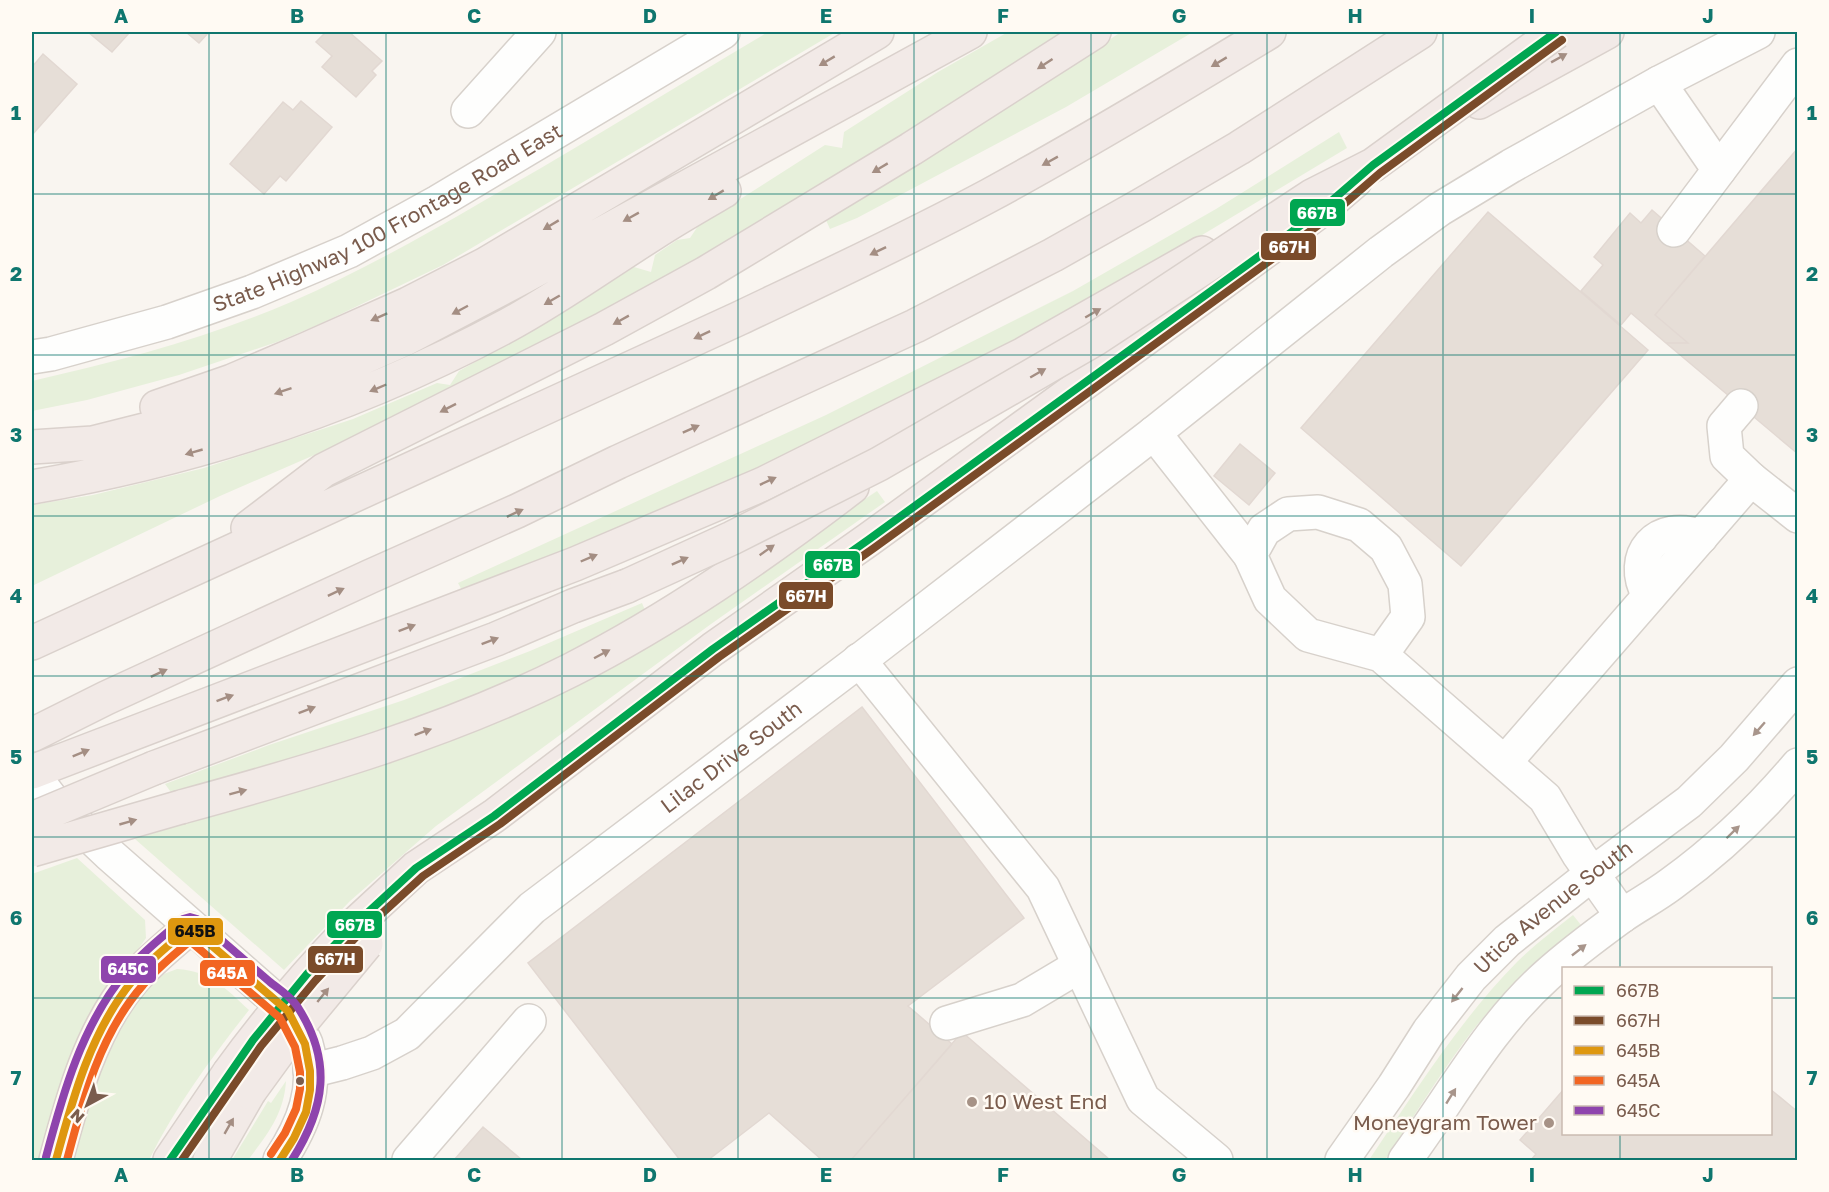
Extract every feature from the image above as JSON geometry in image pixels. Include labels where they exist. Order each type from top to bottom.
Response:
[{"type":"highway","points":[[32,442],[170,403],[232,381],[408,303],[486,264],[877,32]]},
{"type":"highway","points":[[32,447],[93,443],[237,406],[310,381],[405,339],[970,32]]},
{"type":"highway","points":[[194,568],[324,471],[604,329],[706,273],[912,149],[1094,32]]},
{"type":"highway","points":[[46,636],[740,318],[911,235],[1077,146],[1269,32]]},
{"type":"highway","points":[[32,735],[106,698],[370,576],[518,511],[618,462],[915,326],[1053,255],[1140,206],[1239,147],[1420,32]]},
{"type":"highway","points":[[210,1161],[253,1040],[307,974],[358,937],[416,868],[494,816],[713,649],[868,540],[1295,229],[1373,165],[1556,32]]},
{"type":"highway","points":[[32,773],[564,568],[773,479],[1024,354],[1107,305],[1607,32]]},
{"type":"highway","points":[[32,487],[96,476],[176,457],[250,435],[357,397],[431,365],[509,325],[567,291],[654,233],[770,163],[922,58]]},
{"type":"highway","points":[[32,819],[154,768],[496,639],[627,586],[732,538],[879,464],[1002,394],[1126,320],[1312,196],[1373,165]]},
{"type":"highway","points":[[32,850],[250,788],[384,746],[461,718],[549,680],[688,604],[789,535],[1024,354]]},
{"type":"highway","points":[[56,1161],[83,1069],[115,1006],[132,980],[190,927]]},
{"type":"highway","points":[[170,1161],[239,1082]]},
{"type":"street","points":[[468,111],[539,32]]},
{"type":"street","name":"State Highway 100 Frontage Road East","points":[[32,357],[51,354],[167,322],[252,292],[349,251],[438,202],[723,32]]},
{"type":"street","name":"Lilac Drive South","points":[[310,1071],[372,1053],[406,1034],[532,908],[1154,433],[1381,252],[1440,209],[1511,166],[1659,83],[1758,32]]},
{"type":"street","points":[[1674,230],[1797,65]]},
{"type":"street","points":[[1659,83],[1719,170]]},
{"type":"street","points":[[1741,406],[1724,426],[1727,456],[1797,516]]},
{"type":"street","points":[[1154,433],[1250,555],[1270,599],[1308,635],[1381,655],[1545,798],[1566,836],[1622,916]]},
{"type":"street","points":[[1505,762],[1752,479]]},
{"type":"street","points":[[1250,555],[1264,530],[1288,514],[1318,512],[1359,525],[1386,548],[1405,584],[1408,617],[1381,655]]},
{"type":"street","points":[[859,660],[1043,888],[1143,1099],[1216,1161]]},
{"type":"street","name":"Utica Avenue South","points":[[1342,1161],[1429,1031],[1471,977],[1507,941],[1592,873],[1689,802],[1734,759],[1797,684]]},
{"type":"street","points":[[1405,1161],[1509,1013],[1547,975],[1622,916],[1671,884],[1724,840],[1778,789],[1797,765]]},
{"type":"street","points":[[32,773],[54,801],[109,854],[288,1011],[306,1044],[310,1071],[306,1112],[280,1161]]},
{"type":"street","points":[[946,1023],[1022,1000],[1079,966]]},
{"type":"street","points":[[409,1161],[529,1021]]},
{"type":"green space","points":[[768,32],[836,32],[443,265],[320,324],[277,342],[179,375],[87,400],[32,411],[32,381],[131,357],[196,338],[260,315],[316,291],[457,216]]},
{"type":"green space","points":[[1008,32],[1070,32],[682,273],[335,446],[220,496],[32,584],[32,505],[93,495],[204,468],[353,419],[437,383],[450,385],[459,371],[566,311],[634,267],[651,272],[655,255],[677,240],[690,238],[698,226],[825,145],[842,148],[844,132],[938,72]]},
{"type":"green space","points":[[1121,32],[1193,32],[1066,107],[857,218],[830,229],[825,218],[1049,80]]},
{"type":"green space","points":[[1339,132],[1347,148],[1084,306],[799,452],[464,594],[458,583],[826,415],[1073,291],[1216,209]]},
{"type":"green space","points":[[877,491],[885,502],[711,624],[436,826],[350,901],[284,970],[135,839],[364,767],[820,529]]},
{"type":"green space","points":[[642,603],[647,615],[575,655],[390,731],[173,795],[165,784],[269,745],[404,700],[530,651]]},
{"type":"green space","points":[[77,858],[145,920],[146,938],[124,969],[43,1160],[32,1160],[32,874]]},
{"type":"green space","points":[[1573,915],[1581,925],[1518,979],[1477,1025],[1385,1160],[1369,1160],[1438,1058],[1476,1008],[1524,956]]},
{"type":"green space","points":[[177,969],[199,973],[217,982],[249,1010],[195,1083],[170,1121],[149,1160],[69,1160],[104,1058],[140,990],[156,977]]},
{"type":"green space","points":[[286,1081],[282,1104],[268,1133],[248,1160],[232,1160],[268,1101],[271,1103]]},
{"type":"building","points":[[88,32],[130,32],[112,52]]},
{"type":"building","points":[[186,32],[209,32],[199,43]]},
{"type":"building","points":[[326,32],[349,32],[382,61],[372,71],[376,75],[356,97],[322,67],[332,56],[316,42]]},
{"type":"building","points":[[43,54],[77,84],[32,135],[32,67]]},
{"type":"building","points":[[301,101],[332,127],[286,181],[280,176],[264,194],[230,164],[283,102],[293,110]]},
{"type":"building","points":[[1798,148],[1798,454],[1666,343],[1688,343],[1655,315]]},
{"type":"building","points":[[1652,210],[1705,256],[1655,315],[1688,343],[1666,343],[1631,313],[1621,325],[1581,291],[1603,265],[1594,257],[1630,213],[1641,223]]},
{"type":"building","points":[[1488,212],[1648,350],[1461,566],[1301,428]]},
{"type":"building","points":[[1240,444],[1275,473],[1249,505],[1214,476]]},
{"type":"building","points":[[862,707],[1024,918],[908,1006],[952,1044],[851,1160],[822,1160],[769,1113],[708,1160],[680,1160],[528,963]]},
{"type":"building","name":"10 West End","points":[[962,1032],[1110,1160],[851,1160]]},
{"type":"building","name":"Moneygram Tower","points":[[1562,1091],[1562,1135],[1772,1135],[1772,1091],[1798,1112],[1798,1160],[1531,1160],[1536,1154],[1520,1140]]},
{"type":"building","points":[[483,1127],[522,1160],[454,1160]]},
{"type":"transit line","name":"667B","points":[[170,1160],[253,1040],[307,974],[349,930],[416,868],[494,816],[713,649],[868,540],[1269,249],[1321,210],[1373,165],[1556,32]]},
{"type":"transit line","name":"667H","points":[[182,1160],[261,1046],[315,981],[356,937],[423,876],[500,824],[719,657],[874,548],[1275,257],[1328,218],[1380,173],[1562,40]]},
{"type":"transit line","name":"645C","points":[[46,1157],[67,1084],[97,1014],[132,965],[183,919],[190,917],[197,919],[288,996],[297,1006],[308,1026],[320,1065],[318,1103],[312,1122],[292,1160]]},
{"type":"transit line","name":"645B","points":[[56,1160],[85,1066],[118,1000],[139,973],[190,927],[288,1011],[305,1044],[310,1071],[310,1090],[306,1112],[294,1138],[280,1160]]},
{"type":"transit line","name":"645A","points":[[67,1160],[95,1068],[115,1024],[148,979],[190,941],[280,1018],[295,1047],[300,1072],[300,1089],[296,1109],[285,1133],[271,1154]]},
{"type":"place","name":"10 West End","points":[[972,1102]]},
{"type":"place","name":"Moneygram Tower","points":[[1549,1123]]}]
